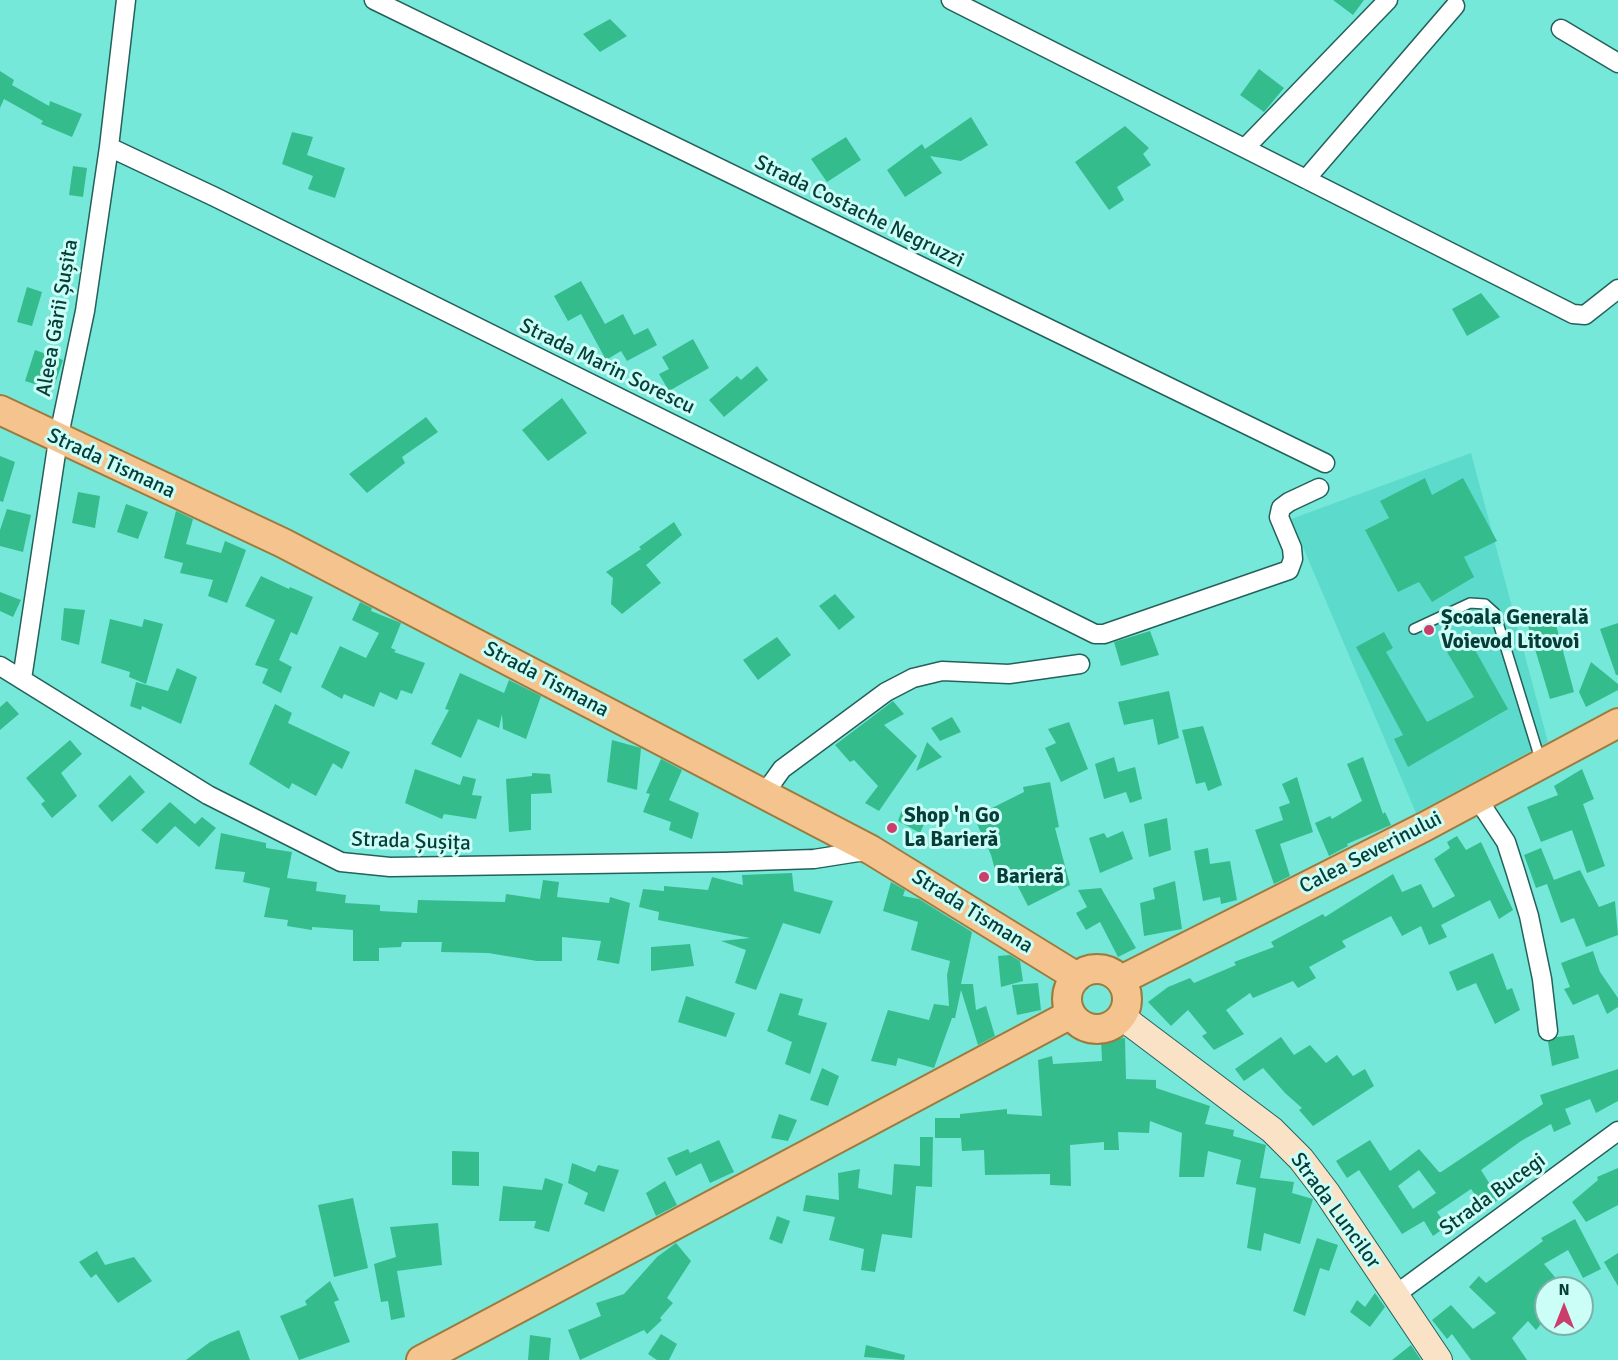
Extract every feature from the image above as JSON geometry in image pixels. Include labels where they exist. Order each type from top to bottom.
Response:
[{"type":"main road","name":"Strada Tismana","points":[[0,410],[58,440],[283,543],[872,850],[1077,978]]},
{"type":"main road","name":"Calea Severinului","points":[[1121,980],[1541,765],[1618,723]]},
{"type":"main road","points":[[1094,969],[1113,974],[1121,980],[1128,998],[1122,1017],[1105,1028],[1096,1029],[1077,1022],[1071,1014],[1068,995],[1077,978],[1094,969]]},
{"type":"main road","points":[[421,1360],[1071,1014]]},
{"type":"main road","name":"Strada Luncilor","points":[[1122,1017],[1272,1131],[1300,1160],[1327,1193],[1439,1360]]},
{"type":"street","name":"Aleea Gării Șușita","points":[[22,679],[58,440],[85,311],[109,147],[126,0]]},
{"type":"street","name":"Strada Costache Negruzzi","points":[[374,0],[1325,463]]},
{"type":"street","points":[[951,0],[1573,314],[1585,315],[1618,289]]},
{"type":"street","points":[[1245,148],[1388,0]]},
{"type":"street","points":[[1306,179],[1455,6]]},
{"type":"street","points":[[1561,29],[1618,63]]},
{"type":"street","name":"Strada Marin Sorescu","points":[[109,147],[215,197],[1083,630],[1104,634],[1289,570],[1293,559],[1292,548],[1279,517],[1281,508],[1319,488]]},
{"type":"street","points":[[764,794],[782,769],[886,692],[913,678],[942,671],[1009,674],[1080,664]]},
{"type":"street","name":"Strada Șușița","points":[[0,666],[208,795],[341,862],[390,867],[712,862],[814,859],[872,850]]},
{"type":"street","points":[[1477,798],[1506,842],[1516,873],[1529,916],[1542,979],[1548,1031]]},
{"type":"street","name":"Strada Bucegi","points":[[1395,1295],[1618,1131]]},
{"type":"lane","points":[[1414,629],[1470,603],[1485,604],[1495,613],[1541,765]]},
{"type":"shaded area","name":"Școala Generală Voievod Litovoi","points":[[1471,453],[1548,742],[1416,813],[1291,519]]},
{"type":"building","points":[[1333,0],[1364,0],[1353,15]]},
{"type":"building","points":[[610,19],[627,36],[600,52],[583,34]]},
{"type":"building","points":[[1259,69],[1284,88],[1264,112],[1240,95]]},
{"type":"building","points":[[0,71],[14,80],[12,85],[49,106],[50,101],[82,114],[72,137],[41,124],[43,121],[4,99],[0,108]]},
{"type":"building","points":[[971,117],[988,145],[961,161],[930,156],[942,173],[905,197],[887,170],[922,144],[925,149]]},
{"type":"building","points":[[1125,126],[1149,148],[1143,154],[1151,165],[1117,187],[1124,200],[1109,210],[1075,162]]},
{"type":"building","points":[[292,132],[313,137],[307,155],[345,168],[335,198],[308,189],[313,176],[282,164]]},
{"type":"building","points":[[846,137],[861,160],[827,182],[811,159]]},
{"type":"building","points":[[73,166],[87,168],[83,197],[69,195]]},
{"type":"building","points":[[581,281],[605,324],[623,314],[634,335],[648,328],[657,345],[627,361],[621,351],[606,360],[581,314],[568,321],[554,296]]},
{"type":"building","points":[[27,287],[42,292],[32,326],[17,322]]},
{"type":"building","points":[[1481,293],[1500,317],[1467,336],[1452,309]]},
{"type":"building","points":[[693,339],[709,368],[669,391],[659,374],[669,369],[662,357]]},
{"type":"building","points":[[35,350],[63,360],[53,390],[25,381]]},
{"type":"building","points":[[757,366],[768,380],[724,417],[709,400],[737,376],[741,380]]},
{"type":"building","points":[[562,398],[587,433],[548,461],[522,430]]},
{"type":"building","points":[[426,417],[438,432],[402,457],[405,463],[367,493],[349,474]]},
{"type":"building","points":[[0,456],[15,462],[3,502],[0,501]]},
{"type":"building","points":[[1425,478],[1432,495],[1463,478],[1497,541],[1464,557],[1474,577],[1432,602],[1419,582],[1398,592],[1365,530],[1389,518],[1380,501]]},
{"type":"building","points":[[78,492],[100,496],[95,528],[72,523]]},
{"type":"building","points":[[126,504],[148,512],[138,539],[117,532]]},
{"type":"building","points":[[7,509],[31,515],[23,552],[0,546],[0,530]]},
{"type":"building","points":[[176,511],[193,519],[186,544],[221,553],[225,541],[246,550],[227,603],[208,596],[213,580],[180,573],[183,563],[164,558]]},
{"type":"building","points":[[674,522],[682,535],[646,565],[661,583],[622,614],[611,604],[613,578],[606,572],[641,549],[639,547]]},
{"type":"building","points":[[261,576],[313,597],[297,635],[291,632],[279,660],[292,667],[281,693],[262,683],[268,669],[255,665],[275,620],[245,606]]},
{"type":"building","points":[[0,592],[21,600],[13,617],[0,611]]},
{"type":"building","points":[[835,594],[855,617],[839,630],[819,606]]},
{"type":"building","points":[[360,602],[372,608],[371,611],[401,623],[391,648],[396,650],[394,652],[425,663],[412,694],[401,690],[397,700],[380,692],[374,707],[344,694],[342,699],[321,687],[340,646],[366,658],[379,633],[352,620]]},
{"type":"building","points":[[64,608],[85,610],[79,645],[61,640]]},
{"type":"building","points":[[1552,610],[1574,692],[1550,699],[1526,619]]},
{"type":"building","points":[[110,619],[142,627],[144,619],[163,624],[146,684],[129,677],[130,672],[101,663]]},
{"type":"building","points":[[1618,623],[1618,675],[1616,675],[1600,629]]},
{"type":"building","points":[[1150,631],[1159,655],[1121,666],[1114,642]]},
{"type":"building","name":"Școala Generală Voievod Litovoi","points":[[1384,632],[1393,648],[1386,652],[1427,722],[1474,697],[1447,652],[1470,641],[1508,709],[1408,767],[1394,739],[1403,735],[1356,647]]},
{"type":"building","points":[[777,637],[791,655],[758,680],[743,660]]},
{"type":"building","points":[[1591,662],[1618,684],[1618,690],[1586,707],[1579,692]]},
{"type":"building","points":[[177,668],[197,677],[181,724],[142,706],[141,710],[130,706],[136,682],[168,691]]},
{"type":"building","points":[[460,673],[504,693],[509,680],[541,696],[526,739],[503,729],[502,714],[499,728],[478,719],[461,758],[431,744],[449,710],[445,709]]},
{"type":"building","points":[[1169,691],[1179,738],[1158,745],[1153,719],[1124,725],[1118,702]]},
{"type":"building","points":[[7,701],[19,714],[0,730],[0,707]]},
{"type":"building","points":[[893,701],[904,714],[884,725],[917,756],[879,811],[865,803],[878,786],[854,760],[850,762],[835,745]]},
{"type":"building","points":[[275,704],[292,713],[288,723],[350,752],[342,769],[333,763],[316,796],[292,783],[289,789],[249,764]]},
{"type":"building","points":[[952,717],[961,732],[940,741],[931,728]]},
{"type":"building","points":[[1069,722],[1088,769],[1061,782],[1045,748],[1056,743],[1048,729]]},
{"type":"building","points":[[1203,726],[1222,785],[1208,791],[1205,782],[1196,784],[1182,730]]},
{"type":"building","points":[[70,740],[82,754],[61,773],[77,796],[52,818],[41,804],[45,801],[26,778]]},
{"type":"building","points":[[612,740],[641,748],[637,790],[607,782]]},
{"type":"building","points":[[927,742],[942,757],[916,771]]},
{"type":"building","points":[[1114,757],[1118,772],[1135,767],[1142,799],[1130,803],[1126,792],[1104,799],[1095,764]]},
{"type":"building","points":[[1363,757],[1383,814],[1385,812],[1391,825],[1347,844],[1348,846],[1329,856],[1315,823],[1330,816],[1332,819],[1362,801],[1347,764]]},
{"type":"building","points":[[661,759],[682,770],[669,800],[699,813],[692,839],[669,830],[671,822],[643,812],[650,794],[646,793]]},
{"type":"building","points":[[415,769],[460,785],[463,776],[476,779],[472,795],[482,796],[476,819],[444,814],[442,819],[405,803]]},
{"type":"building","points":[[1582,769],[1594,799],[1583,804],[1605,866],[1587,873],[1572,830],[1541,842],[1527,807],[1558,795],[1554,786]]},
{"type":"building","points":[[532,773],[550,774],[552,793],[531,794],[531,830],[509,832],[506,779],[532,776]]},
{"type":"building","points":[[130,775],[145,792],[112,822],[98,806]]},
{"type":"building","points":[[1297,777],[1313,832],[1280,844],[1290,876],[1274,884],[1255,830],[1283,820],[1279,807],[1290,803],[1282,784]]},
{"type":"building","points":[[1050,782],[1059,827],[1055,828],[1070,885],[1028,906],[1011,873],[997,877],[991,855],[974,817],[1024,792],[1023,787]]},
{"type":"building","points":[[170,802],[195,824],[202,817],[216,828],[199,847],[175,826],[157,844],[141,830]]},
{"type":"building","points":[[903,807],[926,820],[920,833],[898,821]]},
{"type":"building","points":[[1167,818],[1171,850],[1149,857],[1144,824]]},
{"type":"building","points":[[1123,831],[1133,859],[1100,873],[1089,838],[1104,833],[1107,838]]},
{"type":"building","points":[[221,833],[266,843],[266,848],[292,852],[287,878],[317,882],[316,891],[346,895],[345,903],[380,905],[380,911],[417,913],[418,900],[505,902],[506,894],[540,899],[543,880],[559,882],[557,897],[609,903],[610,897],[630,903],[619,964],[597,960],[601,941],[562,937],[562,961],[537,961],[488,953],[441,952],[442,942],[402,942],[401,947],[379,948],[379,961],[353,961],[353,930],[312,927],[312,930],[287,926],[288,920],[264,917],[270,888],[243,882],[245,872],[215,869]]},
{"type":"building","points":[[1457,836],[1466,850],[1481,842],[1513,910],[1499,919],[1490,900],[1441,925],[1447,937],[1429,945],[1421,926],[1402,936],[1391,916],[1342,941],[1346,947],[1309,967],[1316,978],[1298,988],[1293,981],[1253,998],[1250,993],[1226,1010],[1244,1034],[1214,1050],[1202,1036],[1207,1033],[1188,1010],[1171,1026],[1148,1002],[1168,987],[1190,978],[1194,983],[1236,965],[1234,962],[1274,947],[1271,942],[1323,914],[1325,917],[1393,874],[1402,892],[1421,884],[1433,908],[1455,896],[1434,859],[1450,848],[1447,842]]},
{"type":"building","points":[[1208,848],[1210,864],[1230,861],[1237,900],[1221,904],[1220,897],[1203,901],[1194,851]]},
{"type":"building","points":[[1541,848],[1554,880],[1580,870],[1599,907],[1615,901],[1618,935],[1586,947],[1574,918],[1561,923],[1547,884],[1536,888],[1524,855]]},
{"type":"building","points":[[792,873],[794,891],[833,901],[820,934],[783,923],[756,990],[735,983],[746,950],[721,941],[750,938],[658,920],[659,912],[639,907],[643,889],[664,891],[664,886],[708,890],[712,877],[743,885],[742,875]]},
{"type":"building","points":[[1175,881],[1182,929],[1144,936],[1140,903],[1155,899],[1153,888]]},
{"type":"building","points":[[891,882],[905,890],[903,896],[919,899],[972,932],[961,984],[973,984],[976,1010],[986,1006],[995,1036],[978,1045],[961,990],[955,1018],[952,1018],[934,1068],[898,1058],[896,1066],[871,1061],[888,1010],[929,1020],[934,1004],[949,1006],[947,975],[950,961],[911,950],[918,922],[883,911]]},
{"type":"building","points":[[1101,888],[1136,948],[1118,957],[1100,922],[1086,930],[1076,913],[1087,907],[1078,890]]},
{"type":"building","points":[[690,944],[694,966],[651,971],[651,947]]},
{"type":"building","points":[[1593,951],[1600,972],[1618,998],[1618,1007],[1607,1014],[1598,994],[1573,1005],[1564,989],[1570,987],[1561,963]]},
{"type":"building","points":[[1493,953],[1507,990],[1512,988],[1520,1010],[1495,1024],[1476,983],[1457,991],[1449,972]]},
{"type":"building","points":[[1010,955],[1020,961],[1023,981],[1001,987],[998,956]]},
{"type":"building","points":[[1038,983],[1041,1010],[1017,1015],[1012,985]]},
{"type":"building","points":[[780,993],[803,999],[798,1015],[827,1023],[810,1074],[785,1064],[792,1042],[767,1031]]},
{"type":"building","points":[[686,996],[735,1013],[726,1037],[678,1022]]},
{"type":"building","points":[[1574,1035],[1579,1058],[1552,1066],[1548,1042],[1557,1037]]},
{"type":"building","points":[[1281,1037],[1294,1055],[1310,1045],[1326,1063],[1337,1055],[1353,1076],[1365,1069],[1374,1086],[1313,1126],[1299,1110],[1302,1108],[1263,1068],[1244,1081],[1235,1069]]},
{"type":"building","points":[[1125,1038],[1126,1079],[1156,1080],[1156,1088],[1210,1106],[1205,1124],[1234,1130],[1233,1136],[1266,1145],[1260,1178],[1294,1182],[1292,1193],[1313,1199],[1300,1244],[1264,1233],[1261,1251],[1247,1248],[1256,1188],[1236,1184],[1241,1160],[1208,1151],[1204,1177],[1179,1177],[1182,1133],[1150,1121],[1149,1133],[1118,1132],[1119,1150],[1104,1150],[1104,1142],[1070,1145],[1071,1186],[1050,1185],[1050,1174],[985,1175],[984,1150],[962,1151],[961,1138],[935,1138],[935,1118],[960,1118],[960,1114],[1007,1109],[1007,1114],[1042,1116],[1038,1060],[1052,1056],[1053,1064],[1102,1061],[1101,1039]]},
{"type":"building","points":[[822,1068],[839,1076],[828,1106],[810,1100]]},
{"type":"building","points":[[1618,1069],[1618,1101],[1596,1113],[1590,1099],[1565,1109],[1571,1124],[1554,1132],[1551,1124],[1521,1141],[1481,1170],[1499,1199],[1485,1209],[1471,1189],[1437,1212],[1447,1226],[1433,1236],[1424,1221],[1402,1234],[1359,1170],[1347,1178],[1336,1161],[1370,1140],[1390,1171],[1419,1149],[1441,1172],[1543,1104],[1540,1095]],"holes":[[[1419,1170],[1436,1193],[1413,1209],[1398,1186]]]},
{"type":"building","points":[[779,1114],[797,1120],[788,1141],[771,1138]]},
{"type":"building","points":[[920,1137],[933,1137],[932,1187],[916,1186],[912,1238],[882,1234],[875,1272],[861,1270],[864,1249],[829,1240],[835,1217],[803,1211],[806,1195],[839,1200],[838,1173],[860,1169],[858,1188],[892,1195],[894,1164],[920,1166]]},
{"type":"building","points":[[719,1140],[734,1172],[710,1183],[701,1163],[676,1176],[667,1158],[688,1149],[690,1153]]},
{"type":"building","points":[[452,1151],[479,1152],[479,1186],[452,1185]]},
{"type":"building","points":[[572,1163],[595,1172],[598,1165],[619,1170],[604,1212],[584,1204],[588,1193],[568,1183]]},
{"type":"building","points":[[1618,1168],[1618,1205],[1586,1222],[1572,1202],[1598,1180],[1597,1177]]},
{"type":"building","points":[[545,1178],[563,1184],[549,1232],[534,1228],[536,1221],[499,1221],[503,1186],[542,1190]]},
{"type":"building","points":[[665,1181],[677,1205],[656,1216],[646,1193]]},
{"type":"building","points":[[353,1198],[368,1268],[334,1277],[318,1205]]},
{"type":"building","points":[[777,1216],[790,1221],[782,1244],[769,1239]]},
{"type":"building","points":[[1575,1219],[1601,1269],[1582,1276],[1568,1250],[1544,1264],[1554,1276],[1534,1276],[1534,1328],[1528,1321],[1512,1338],[1527,1360],[1471,1360],[1452,1334],[1447,1339],[1432,1320],[1451,1305],[1473,1329],[1496,1313],[1469,1287],[1479,1276],[1486,1283],[1543,1241],[1541,1238]]},
{"type":"building","points":[[438,1223],[442,1265],[397,1271],[405,1317],[391,1320],[388,1301],[381,1302],[374,1264],[396,1257],[390,1227]]},
{"type":"building","points":[[1317,1238],[1338,1245],[1329,1271],[1320,1268],[1305,1316],[1293,1311]]},
{"type":"building","points":[[676,1243],[691,1261],[667,1298],[673,1303],[660,1318],[662,1320],[647,1334],[644,1330],[580,1360],[568,1330],[601,1316],[596,1303],[624,1294],[657,1257]]},
{"type":"building","points":[[97,1251],[105,1265],[134,1257],[152,1281],[118,1303],[96,1274],[91,1278],[79,1262]]},
{"type":"building","points":[[1618,1253],[1618,1286],[1604,1262]]},
{"type":"building","points":[[330,1281],[339,1300],[334,1302],[350,1342],[299,1360],[280,1316],[307,1305],[305,1301]]},
{"type":"building","points":[[1375,1293],[1385,1307],[1370,1327],[1350,1312],[1357,1300],[1365,1307]]},
{"type":"building","points":[[239,1330],[250,1360],[186,1360],[210,1342]]},
{"type":"building","points":[[661,1334],[677,1344],[669,1360],[657,1360],[648,1354]]},
{"type":"building","points":[[530,1335],[551,1338],[549,1360],[528,1360]]},
{"type":"building","points":[[866,1345],[905,1355],[904,1360],[864,1357]]},
{"type":"building","points":[[1411,1345],[1421,1360],[1392,1360]]},
{"type":"place","name":"Școala Generală Voievod Litovoi","points":[[1429,630]]},
{"type":"place","name":"Shop 'n Go La Barieră","points":[[892,828]]},
{"type":"place","name":"Barieră","points":[[984,877]]}]
